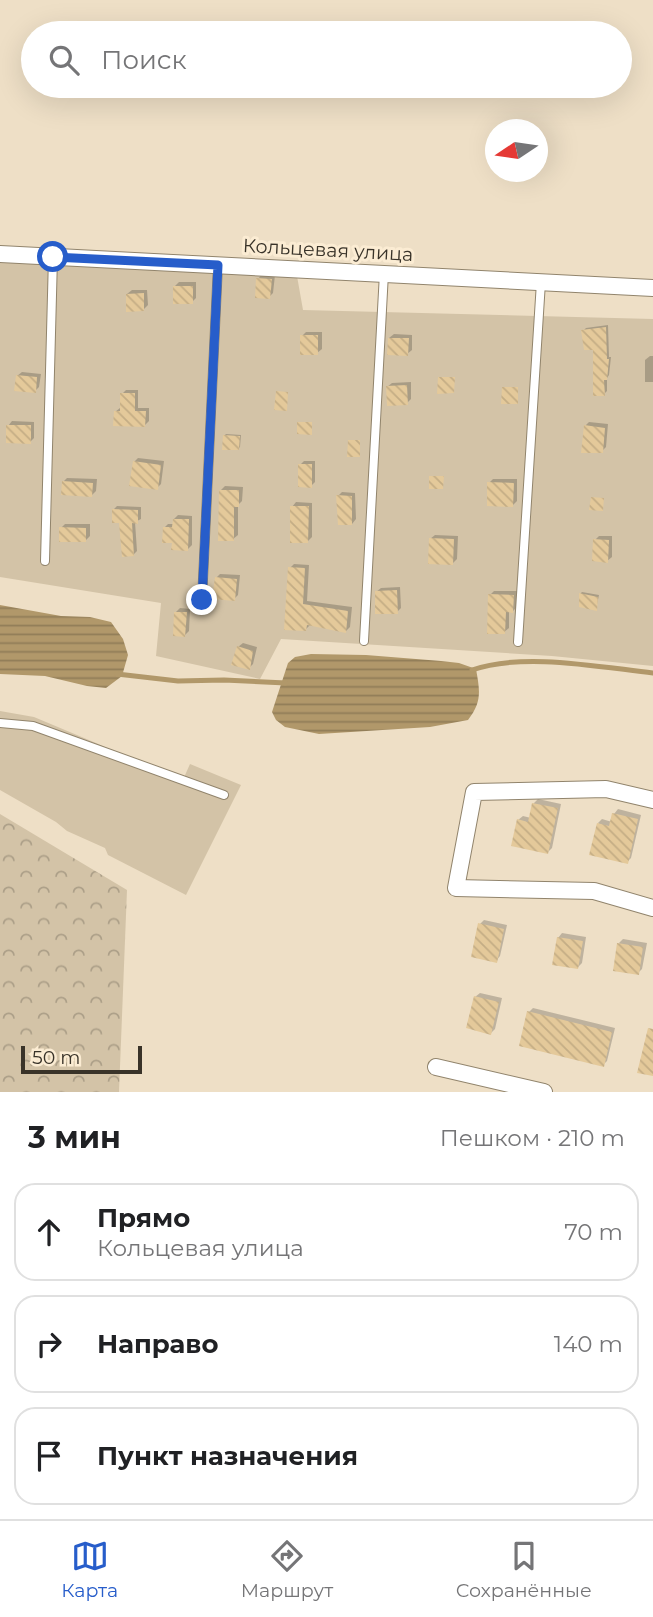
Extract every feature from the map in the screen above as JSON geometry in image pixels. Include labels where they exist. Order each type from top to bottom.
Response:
[{"type":"street","name":"Кольцевая улица","points":[[0,254],[653,288]]},
{"type":"street","points":[[653,800],[606,789],[474,792],[456,888],[594,891],[653,908]]},
{"type":"street","points":[[436,1067],[544,1092]]},
{"type":"lane","points":[[45,561],[53,257]]},
{"type":"lane","points":[[202,600],[218,265]]},
{"type":"lane","points":[[364,641],[384,274]]},
{"type":"lane","points":[[518,642],[541,282]]},
{"type":"lane","points":[[0,723],[33,726],[224,795]]},
{"type":"green space","points":[[0,262],[297,276],[303,310],[653,319],[653,666],[552,656],[281,639],[260,679],[156,656],[161,603],[0,577]]},
{"type":"green space","points":[[0,711],[34,717],[182,782],[190,764],[241,785],[186,895],[108,855],[105,848],[67,831],[0,790]]},
{"type":"green space","points":[[0,814],[127,890],[119,1092],[0,1092]]},
{"type":"shaded area","points":[[0,605],[111,622],[123,639],[128,655],[122,676],[106,688],[45,676],[0,674]]},
{"type":"shaded area","points":[[311,654],[366,655],[459,663],[476,669],[478,702],[468,720],[430,727],[319,734],[285,727],[276,720],[272,712],[288,663],[295,657]]},
{"type":"building","points":[[256,278],[272,279],[270,299],[255,298]]},
{"type":"building","points":[[173,286],[193,286],[193,304],[173,304]]},
{"type":"building","points":[[144,293],[144,311],[126,312],[126,294]]},
{"type":"building","points":[[606,327],[609,359],[607,380],[604,380],[605,396],[593,396],[593,350],[584,350],[581,330]]},
{"type":"building","points":[[300,335],[318,335],[318,355],[300,355]]},
{"type":"building","points":[[388,338],[409,338],[408,356],[387,355]]},
{"type":"building","points":[[16,375],[37,377],[36,393],[14,391]]},
{"type":"building","points":[[438,377],[455,377],[454,393],[437,394]]},
{"type":"building","points":[[407,385],[408,405],[387,406],[386,386]]},
{"type":"building","points":[[502,387],[518,387],[518,404],[501,404]]},
{"type":"building","points":[[276,391],[288,392],[287,411],[274,410]]},
{"type":"building","points":[[120,393],[135,393],[135,411],[146,411],[145,427],[113,426],[114,411],[120,411]]},
{"type":"building","points":[[297,422],[312,422],[312,435],[297,434]]},
{"type":"building","points":[[6,425],[31,425],[31,444],[6,443]]},
{"type":"building","points":[[584,425],[605,428],[603,453],[581,453]]},
{"type":"building","points":[[223,435],[240,436],[239,450],[222,450]]},
{"type":"building","points":[[348,440],[360,440],[360,457],[347,457]]},
{"type":"building","points":[[133,461],[161,465],[158,490],[129,486]]},
{"type":"building","points":[[298,464],[312,464],[312,488],[298,487]]},
{"type":"building","points":[[429,476],[444,476],[443,489],[429,489]]},
{"type":"building","points":[[62,481],[93,483],[92,497],[61,495]]},
{"type":"building","points":[[487,482],[514,483],[513,507],[487,506]]},
{"type":"building","points":[[219,490],[239,490],[239,507],[234,507],[234,541],[218,541]]},
{"type":"building","points":[[336,495],[352,496],[352,525],[338,525]]},
{"type":"building","points":[[591,497],[604,498],[603,511],[589,510]]},
{"type":"building","points":[[290,506],[309,506],[308,543],[290,543]]},
{"type":"building","points":[[112,509],[138,510],[138,524],[132,523],[134,556],[122,557],[119,523],[112,523]]},
{"type":"building","points":[[173,519],[189,519],[188,551],[171,550],[172,543],[162,543],[163,527],[172,527]]},
{"type":"building","points":[[59,527],[86,528],[86,542],[59,542]]},
{"type":"building","points":[[429,538],[454,539],[453,565],[428,564]]},
{"type":"building","points":[[593,539],[609,540],[608,563],[592,561]]},
{"type":"building","points":[[288,567],[305,568],[303,604],[348,611],[346,633],[307,625],[306,631],[284,630]]},
{"type":"building","points":[[215,577],[237,579],[235,601],[212,599]]},
{"type":"building","points":[[397,590],[398,614],[375,614],[375,591]]},
{"type":"building","points":[[579,593],[598,597],[597,611],[579,607]]},
{"type":"building","points":[[488,594],[514,595],[513,613],[506,612],[505,634],[487,634]]},
{"type":"building","points":[[174,612],[187,612],[185,637],[173,636]]},
{"type":"building","points":[[237,646],[253,651],[250,670],[231,665]]},
{"type":"building","points":[[532,803],[558,808],[548,854],[511,846],[517,819],[528,822]]},
{"type":"building","points":[[612,813],[638,819],[628,864],[589,855],[597,823],[609,826]]},
{"type":"building","points":[[478,923],[504,929],[497,963],[471,957]]},
{"type":"building","points":[[557,937],[583,941],[578,969],[552,965]]},
{"type":"building","points":[[617,943],[643,947],[639,975],[613,971]]},
{"type":"building","points":[[474,996],[499,1002],[491,1035],[466,1028]]},
{"type":"building","points":[[527,1011],[612,1032],[604,1067],[519,1046]]},
{"type":"building","points":[[648,1028],[653,1029],[653,1076],[637,1073]]},
{"type":"waterway","points":[[472,670],[492,665],[537,661],[653,673]]},
{"type":"waterway","points":[[117,674],[178,681],[286,683]]},
{"type":"route","points":[[53,257],[218,265],[202,600]]}]
